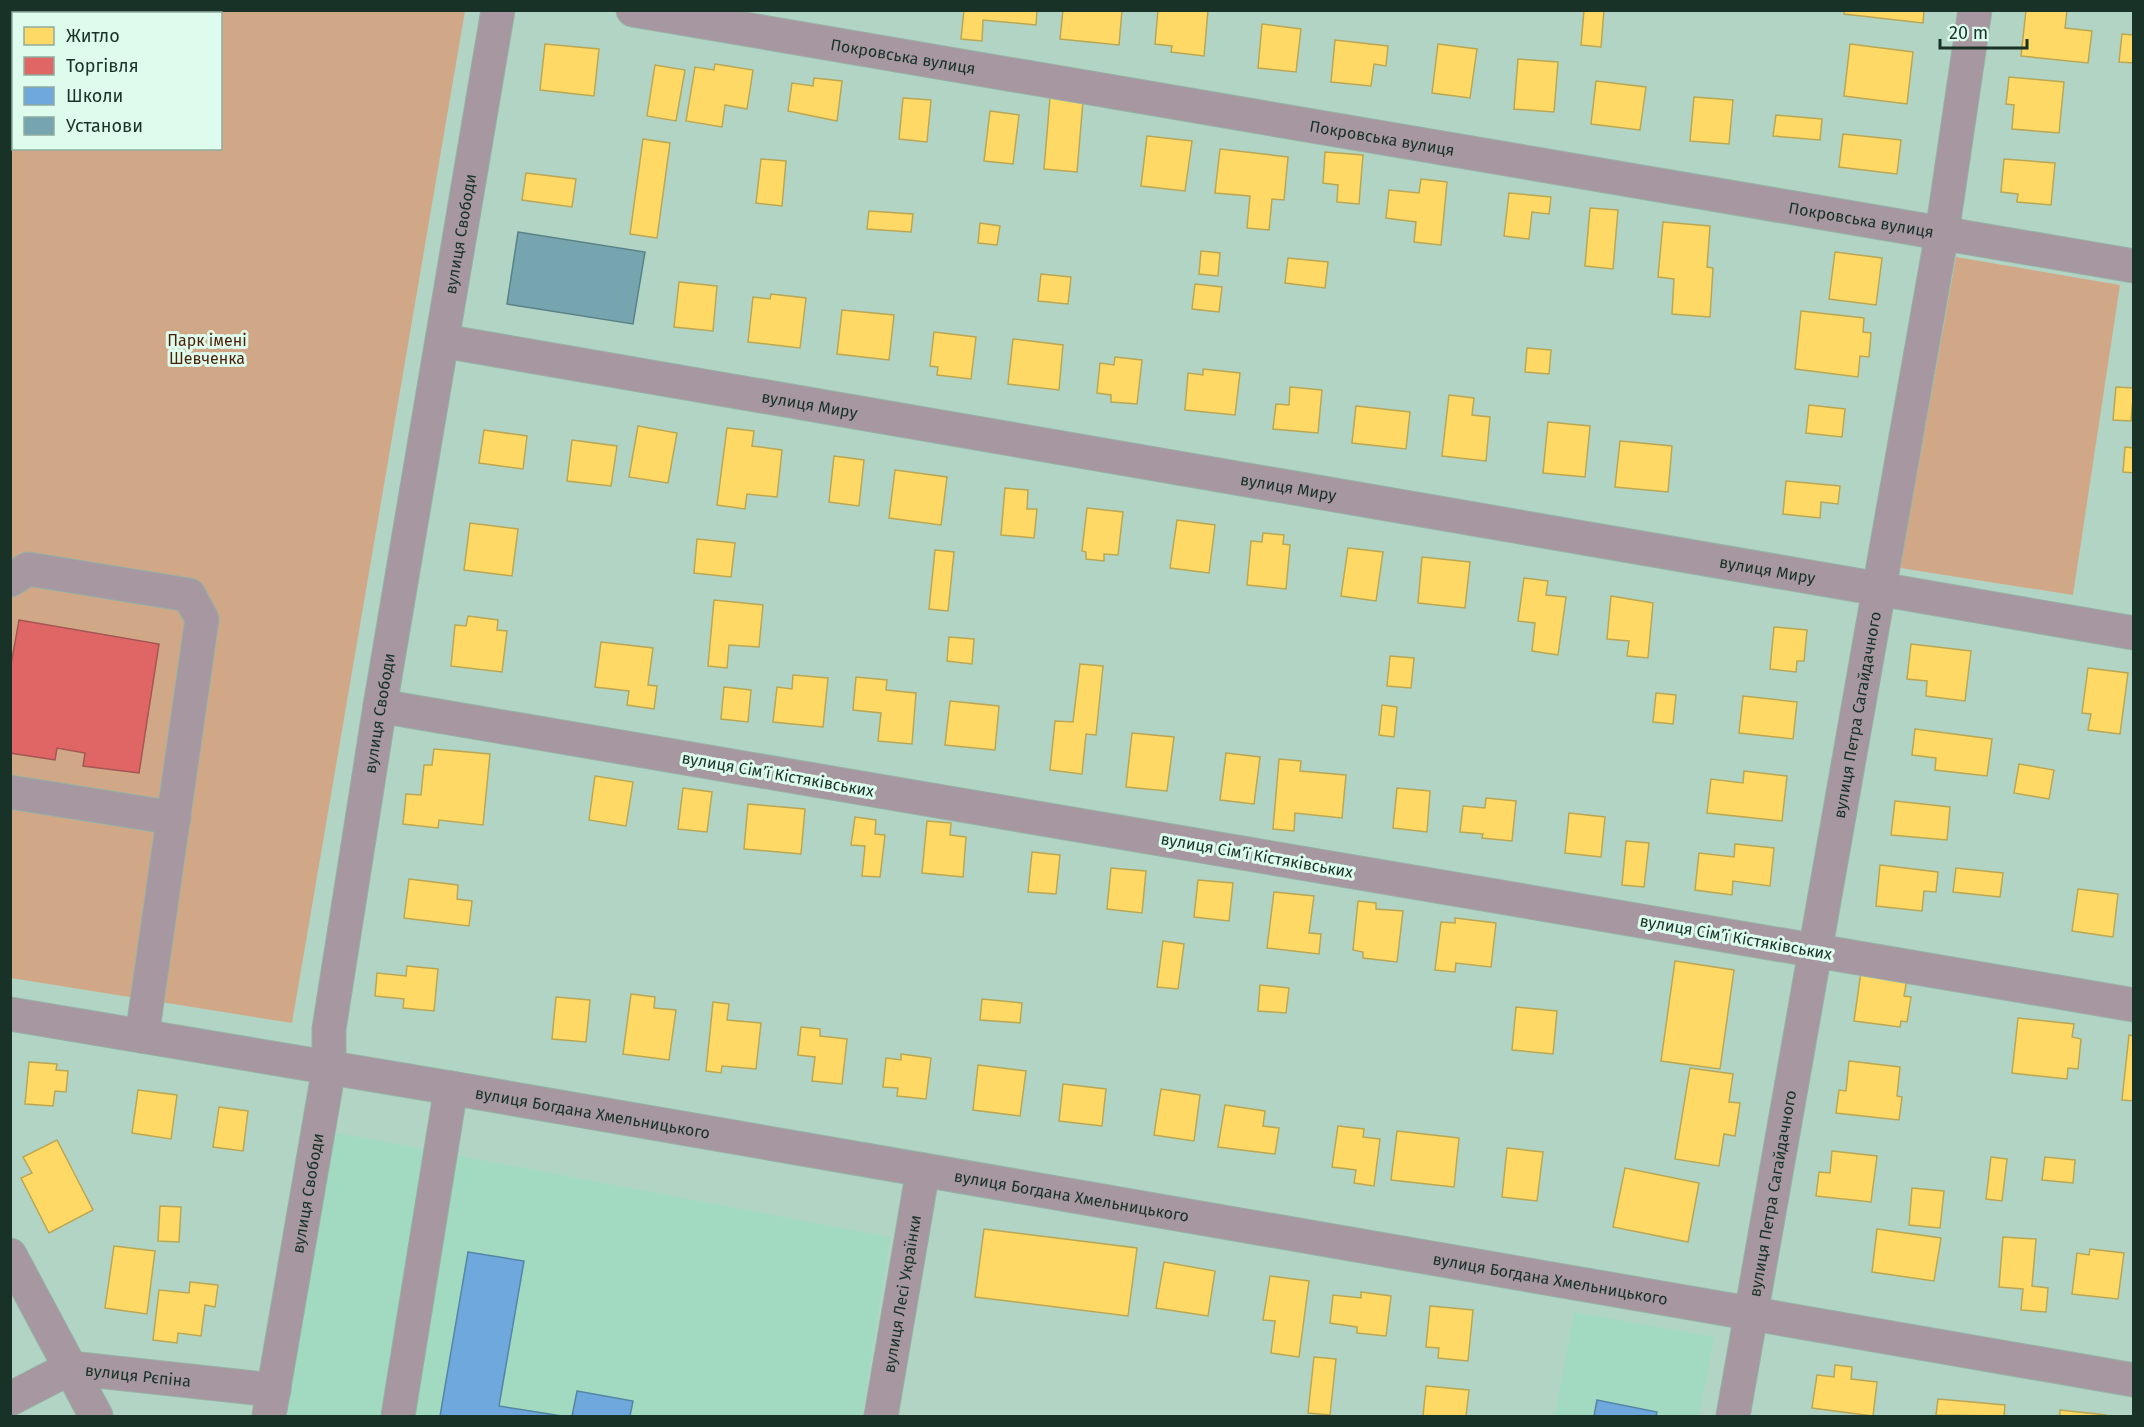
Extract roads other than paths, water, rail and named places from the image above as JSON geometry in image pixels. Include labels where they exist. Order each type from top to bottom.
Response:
[{"type":"street","name":"вулиця Свободи","points":[[271,1403],[329,1068],[329,1029],[380,706],[498,10]]},
{"type":"street","name":"Покровська вулиця","points":[[633,10],[2133,266]]},
{"type":"street","name":"вулиця Петра Сагайдачного","points":[[1733,1416],[1942,233],[1975,10]]},
{"type":"street","name":"вулиця Миру","points":[[443,341],[2133,633]]},
{"type":"street","points":[[10,580],[28,569],[189,595],[202,619],[142,1035]]},
{"type":"street","name":"вулиця Сімʼї Кістяківських","points":[[380,706],[2133,1005]]},
{"type":"street","points":[[10,792],[174,818]]},
{"type":"street","name":"вулиця Богдана Хмельницького","points":[[10,1014],[452,1088],[2133,1380]]},
{"type":"street","points":[[398,1416],[452,1088]]},
{"type":"street","name":"вулиця Лесі Українки","points":[[881,1416],[923,1170]]},
{"type":"street","points":[[10,1255],[96,1416]]},
{"type":"street","name":"вулиця Рєпіна","points":[[10,1399],[70,1368],[271,1403]]},
{"type":"park label","name":"Парк імені Шевченка","points":[[207,349]]}]
